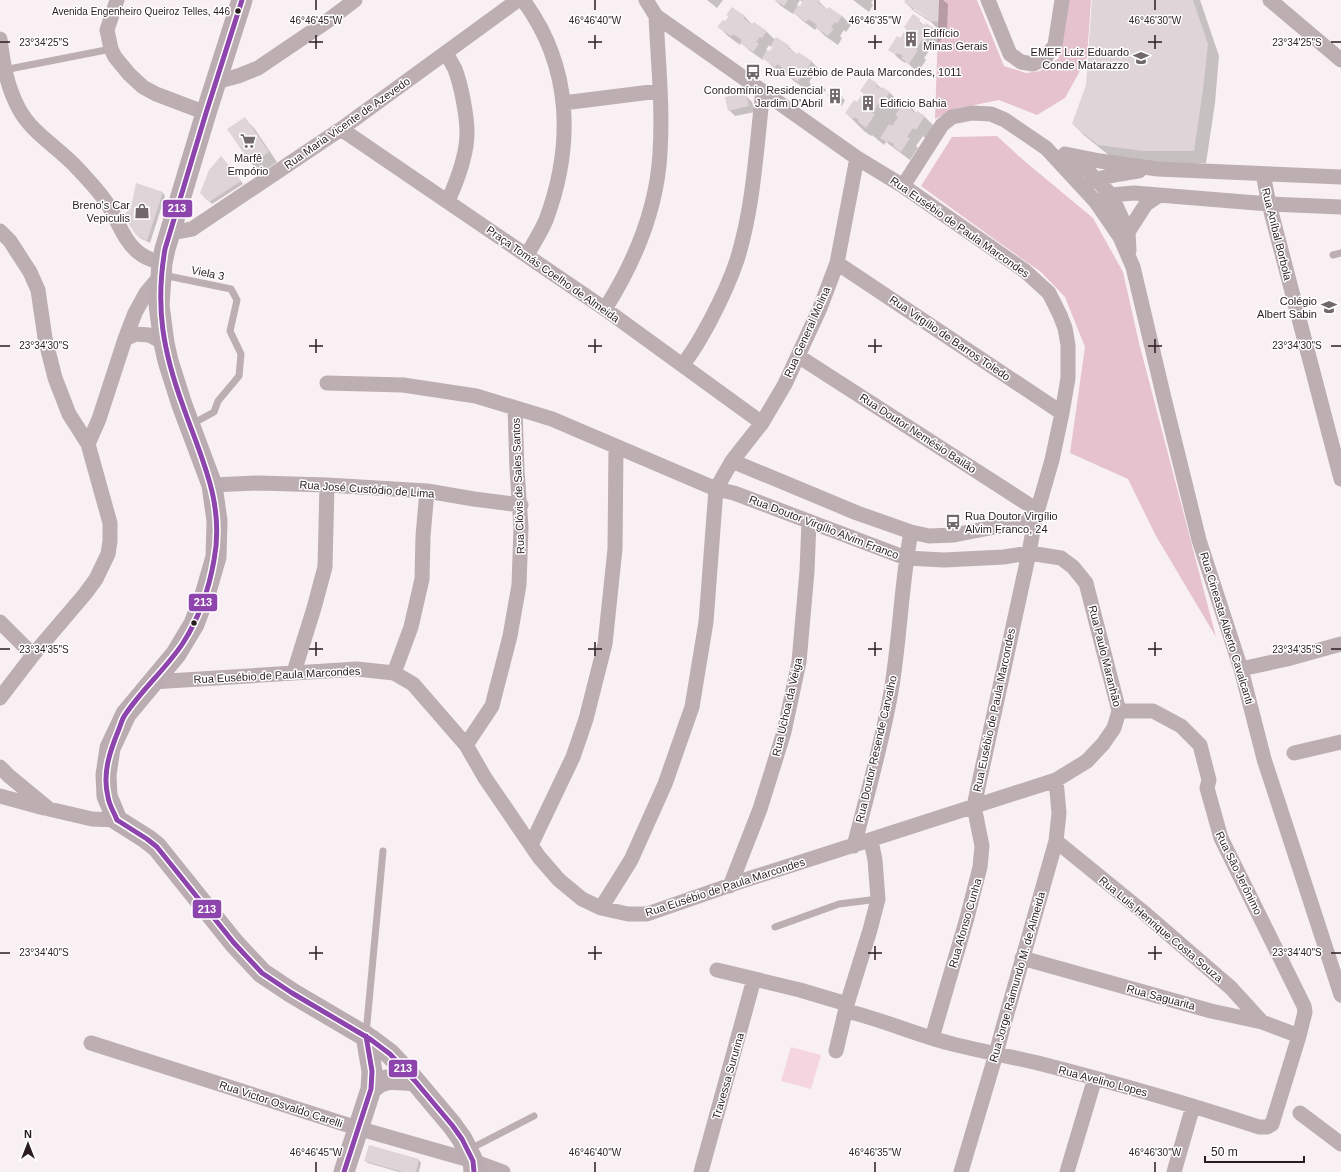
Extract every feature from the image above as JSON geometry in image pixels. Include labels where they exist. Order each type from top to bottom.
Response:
[{"type":"main road","points":[[242,0],[170,233],[161,269],[159,305],[168,361],[212,485],[217,521],[216,557],[205,595],[191,630],[176,654],[126,714],[110,748],[106,775],[107,796],[117,820],[147,838],[157,847],[234,943],[262,973],[275,983],[366,1036],[390,1054],[452,1125],[462,1139],[471,1161]]},
{"type":"main road","points":[[344,1172],[357,1128],[371,1089],[372,1071],[366,1036]]},
{"type":"main road","points":[[371,1089],[378,1082],[385,1079],[415,1081]]},
{"type":"street","points":[[117,0],[107,30],[111,49],[129,74],[143,87],[156,94],[206,113]]},
{"type":"street","points":[[216,82],[238,76],[258,68],[326,22],[355,0]]},
{"type":"street","name":"Rua Maria Vicente de Azevedo","points":[[170,233],[192,229],[341,129],[518,0]]},
{"type":"street","points":[[523,0],[532,12],[554,59],[565,118],[560,169],[545,221],[527,255]]},
{"type":"street","name":"Rua Eusébio de Paula Marcondes","points":[[152,682],[357,669],[394,673],[413,684],[466,745],[485,778],[539,857],[559,880],[582,899],[601,908],[628,914],[647,914],[974,806],[1029,553],[1036,514],[1052,460],[1062,413],[1068,378],[1068,345],[1065,328],[1060,315],[1048,293],[1025,271],[903,186],[857,158],[656,16],[646,0]]},
{"type":"street","points":[[988,0],[1010,54],[1021,62],[1033,64],[1045,58],[1055,45],[1062,0]]},
{"type":"street","points":[[1270,0],[1341,60]]},
{"type":"street","points":[[605,309],[631,260],[643,232],[657,182],[660,153],[661,101],[659,91],[656,16]]},
{"type":"street","points":[[0,39],[4,70],[16,104],[28,122],[78,168],[109,207],[134,249],[161,269],[135,313],[99,419],[88,444]]},
{"type":"street","points":[[446,53],[455,69],[460,87],[467,134],[462,162],[454,188],[448,201]]},
{"type":"street","points":[[563,103],[659,91]]},
{"type":"street","points":[[682,365],[693,353],[715,312],[737,260],[754,177],[762,91]]},
{"type":"street","name":"Rua Cineasta Alberto Cavalcanti","points":[[903,186],[942,125],[952,117],[962,114],[991,114],[999,116],[1046,148],[1082,186],[1096,202],[1113,226],[1130,256],[1134,267],[1199,540],[1241,669],[1264,759],[1336,963],[1341,995]]},
{"type":"street","name":"Praça Tomás Coelho de Almeida","points":[[341,129],[605,309],[762,423]]},
{"type":"street","name":"Rua Cineasta Alberto Cavalcanti","points":[[1046,148],[1065,154],[1087,170],[1111,195],[1128,232],[1130,256]]},
{"type":"street","points":[[1065,154],[1100,161],[1158,169],[1341,177]]},
{"type":"street","name":"Rua General Molina","points":[[716,489],[732,461],[762,423],[785,384],[798,356],[837,263],[857,158]]},
{"type":"street","points":[[1082,186],[1097,179],[1158,169]]},
{"type":"street","name":"Rua Aníbal Borbola","points":[[1263,174],[1269,204],[1341,479]]},
{"type":"street","points":[[1096,202],[1111,195],[1134,193],[1269,204],[1341,207]]},
{"type":"street","points":[[1128,232],[1146,204],[1158,196]]},
{"type":"street","points":[[0,231],[10,241],[26,266],[38,290],[45,338],[55,378],[69,414],[88,444],[110,523],[108,554],[96,579],[33,655],[0,698]]},
{"type":"street","name":"Rua Virgílio de Barros Toledo","points":[[837,263],[1062,413]]},
{"type":"street","points":[[125,340],[136,334],[149,335],[164,343]]},
{"type":"street","name":"Rua Doutor Nemésio Bailão","points":[[798,356],[1036,514]]},
{"type":"street","points":[[327,383],[403,385],[476,396],[552,420],[716,489],[706,622],[692,707],[666,784],[634,853],[601,908]]},
{"type":"street","name":"Rua Clóvis de Sales Santos","points":[[466,745],[492,706],[510,636],[520,585],[521,505],[517,470],[515,408]]},
{"type":"street","points":[[531,845],[573,758],[586,719],[605,644],[615,549],[616,447]]},
{"type":"street","points":[[732,461],[857,513],[911,532],[929,536],[954,535],[1036,514]]},
{"type":"street","name":"Rua José Custódio de Lima","points":[[212,485],[258,483],[327,485],[427,491],[521,505]]},
{"type":"street","points":[[294,672],[325,567],[327,485]]},
{"type":"street","name":"Rua Doutor Virgílio Alvim Franco","points":[[716,489],[734,493],[906,558],[944,560],[1004,557],[1029,553]]},
{"type":"street","points":[[394,673],[411,628],[422,578],[423,536],[427,491]]},
{"type":"street","name":"Rua Uchoa da Veiga","points":[[730,886],[760,809],[784,732],[799,662],[807,571],[809,521]]},
{"type":"street","name":"Rua Doutor Resende Carvalho","points":[[854,846],[891,692],[906,558],[911,532]]},
{"type":"street","name":"Rua Paulo Maranhão","points":[[974,806],[1056,780],[1087,761],[1103,744],[1114,728],[1119,711],[1086,583],[1073,567],[1061,558],[1029,553]]},
{"type":"street","points":[[0,622],[33,655]]},
{"type":"street","points":[[1241,669],[1287,659],[1341,644]]},
{"type":"street","name":"Rua São Jerônimo","points":[[1119,711],[1153,711],[1181,726],[1200,745],[1209,780],[1207,788],[1222,838],[1304,1006],[1305,1012],[1299,1036]]},
{"type":"street","points":[[1294,753],[1341,742]]},
{"type":"street","points":[[0,768],[49,809]]},
{"type":"street","name":"Rua Jorge Raimundo M. de Almeida","points":[[961,1172],[1056,841],[1059,813],[1056,780]]},
{"type":"street","points":[[0,796],[92,819],[117,820]]},
{"type":"street","name":"Rua Afonso Cunha","points":[[932,1038],[967,918],[980,867],[982,846],[974,806]]},
{"type":"street","points":[[836,1051],[846,1008],[878,899],[871,841]]},
{"type":"street","name":"Rua Luis Henrique Costa Souza","points":[[1056,841],[1231,988],[1262,1022]]},
{"type":"street","name":"Rua Saguarita","points":[[1022,958],[1211,1011],[1262,1022],[1299,1036]]},
{"type":"street","name":"Rua Avelino Lopes","points":[[717,970],[800,990],[932,1038],[1095,1078],[1193,1106],[1259,1127],[1267,1127],[1272,1124],[1299,1036]]},
{"type":"street","name":"Travessa Sururina","points":[[701,1172],[754,979]]},
{"type":"street","name":"Rua Victor Osvaldo Carelli","points":[[91,1043],[357,1128],[471,1161],[503,1172]]},
{"type":"street","points":[[1067,1172],[1095,1078]]},
{"type":"street","points":[[1174,1172],[1193,1106]]},
{"type":"street","points":[[1300,1113],[1341,1144]]},
{"type":"lane","points":[[4,70],[111,49]]},
{"type":"lane","name":"Viela 3","points":[[161,269],[231,289],[237,300],[230,330],[241,354],[239,376],[218,401],[214,412],[190,425]]},
{"type":"lane","points":[[366,1036],[382,851]]},
{"type":"lane","points":[[775,927],[839,904],[878,899]]},
{"type":"lane","points":[[471,1161],[486,1142],[534,1116]]},
{"type":"shaded area","points":[[939,0],[977,0],[1004,66],[1026,73],[1040,71],[1059,58],[1068,0],[1091,0],[1087,58],[1065,98],[1037,115],[999,100],[955,109],[935,119]]},
{"type":"shaded area","points":[[997,136],[1022,159],[1093,218],[1123,272],[1139,343],[1216,637],[1156,536],[1128,479],[1070,453],[1085,347],[1065,297],[1041,272],[921,186],[952,137]]},
{"type":"shaded area","points":[[791,1047],[821,1055],[811,1089],[781,1081]]},
{"type":"building","points":[[775,0],[788,0],[784,6]]},
{"type":"building","points":[[802,0],[819,0],[820,1],[818,3],[827,9],[829,7],[842,16],[837,24],[835,22],[831,27],[834,29],[828,36],[815,27],[817,25],[808,19],[806,22],[793,13],[798,5],[800,6],[803,1]]},
{"type":"building","points":[[905,0],[939,0],[938,22],[929,21],[928,18],[904,2]]},
{"type":"building","name":"EMEF Luiz Eduardo Conde Matarazzo","points":[[1092,0],[1193,0],[1208,44],[1194,151],[1143,151],[1098,145],[1072,124],[1086,85]]},
{"type":"building","points":[[732,7],[745,16],[743,18],[752,24],[754,22],[767,31],[762,38],[760,37],[756,42],[759,44],[753,52],[740,43],[742,40],[733,34],[731,36],[717,27],[729,16],[726,15]]},
{"type":"building","name":"Edifício Minas Gerais","points":[[913,14],[920,19],[919,22],[924,25],[926,23],[934,28],[924,42],[922,40],[916,49],[918,50],[909,64],[901,58],[903,56],[897,53],[896,55],[888,50],[897,36],[900,38],[906,29],[904,27]]},
{"type":"building","points":[[776,37],[790,46],[788,48],[797,54],[798,52],[812,61],[807,69],[804,67],[801,72],[803,74],[798,82],[784,73],[786,70],[777,64],[775,67],[762,58],[767,50],[770,51],[773,46],[771,45]]},
{"type":"building","name":"Edificio Bahia","points":[[869,78],[877,83],[876,86],[881,89],[882,87],[890,92],[881,105],[878,104],[872,113],[875,114],[866,128],[858,122],[859,120],[854,117],[853,119],[845,113],[854,100],[857,102],[863,93],[860,91]]},
{"type":"building","name":"Condomínio Residencial Jardim D'Abril","points":[[831,89],[843,97],[839,104],[827,96]]},
{"type":"building","points":[[743,93],[746,95],[749,106],[728,111],[725,97]]},
{"type":"building","points":[[905,102],[912,107],[911,110],[916,113],[917,111],[925,116],[916,130],[913,128],[907,137],[910,138],[901,152],[893,146],[894,144],[889,141],[888,143],[880,138],[889,124],[892,126],[898,117],[895,115]]},
{"type":"building","name":"Marfê Empório","points":[[245,117],[269,152],[251,164],[227,129]]},
{"type":"building","points":[[221,156],[241,181],[209,202],[200,193],[209,170]]},
{"type":"building","name":"Breno's Car Vepiculis","points":[[136,183],[163,192],[147,241],[136,235],[123,215],[131,208]]},
{"type":"building","points":[[369,1145],[419,1159],[416,1172],[403,1172],[364,1161]]},
{"type":"transit line","name":"213","points":[[117,820],[110,806],[106,788],[106,771],[110,754],[123,718],[139,696],[169,662],[189,633],[203,603],[214,560],[217,539],[214,500],[204,463],[170,366],[163,329],[161,290],[165,249],[242,0]]},
{"type":"transit line","name":"213","points":[[117,820],[157,847],[234,943],[262,973],[292,993],[370,1039],[390,1054],[415,1081],[462,1139],[473,1161],[474,1172]]},
{"type":"transit line","name":"213","points":[[344,1172],[371,1089],[372,1071],[366,1036]]},
{"type":"place","name":"Avenida Engenheiro Queiroz Telles, 446","points":[[238,11]]},
{"type":"place","name":"Edifício Minas Gerais","points":[[911,39]]},
{"type":"place","name":"EMEF Luiz Eduardo Conde Matarazzo","points":[[1141,58]]},
{"type":"place","name":"Rua Euzébio de Paula Marcondes, 1011","points":[[753,72]]},
{"type":"place","name":"Condomínio Residencial Jardim D'Abril","points":[[835,96]]},
{"type":"place","name":"Edificio Bahia","points":[[868,103]]},
{"type":"place","name":"Marfê Empório","points":[[248,141]]},
{"type":"place","name":"Breno's Car Vepiculis","points":[[142,211]]},
{"type":"place","name":"Colégio Albert Sabin","points":[[1329,307]]},
{"type":"place","name":"Rua Doutor Virgílio Alvim Franco, 24","points":[[953,522]]}]
